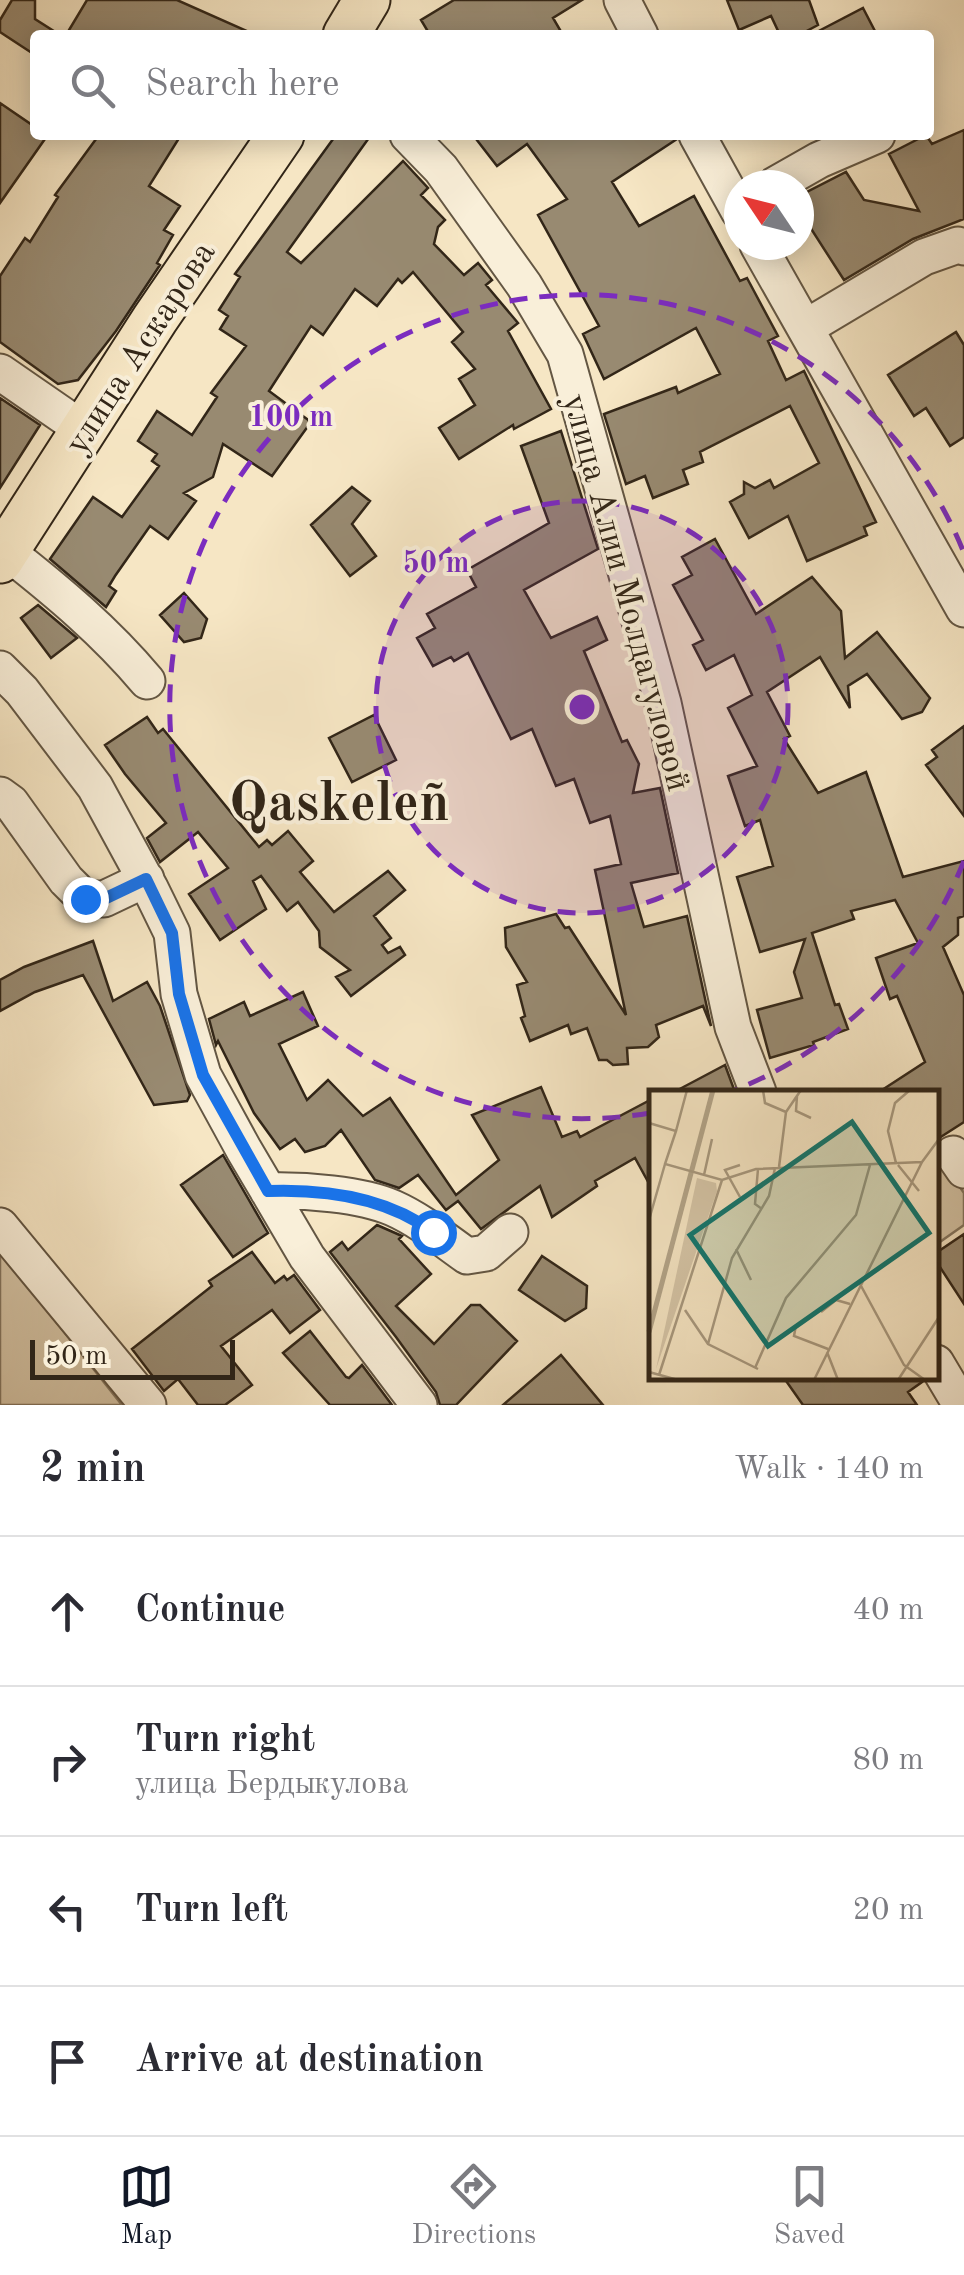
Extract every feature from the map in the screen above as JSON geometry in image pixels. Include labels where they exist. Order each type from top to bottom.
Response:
[{"type":"main road","points":[[349,30],[367,0]]},
{"type":"main road","name":"улица Аскарова","points":[[3,556],[278,140]]},
{"type":"street","points":[[622,0],[637,30]]},
{"type":"street","name":"улица Алии Молдагуловой","points":[[413,140],[441,169],[524,285],[564,354],[663,702],[734,1028],[757,1090]]},
{"type":"street","points":[[699,140],[724,183]]},
{"type":"street","points":[[801,170],[865,140]]},
{"type":"street","points":[[805,328],[924,257],[964,246]]},
{"type":"street","points":[[766,260],[964,609]]},
{"type":"street","points":[[0,372],[84,430]]},
{"type":"street","points":[[3,556],[76,606],[148,680]]},
{"type":"street","points":[[0,669],[22,691],[95,787],[146,879],[172,933],[179,994],[203,1075],[268,1191],[306,1257],[420,1405]]},
{"type":"street","points":[[0,795],[11,803],[66,880],[85,899],[104,899],[146,879]]},
{"type":"street","points":[[268,1191],[313,1190],[388,1206],[413,1218],[467,1256],[486,1252],[510,1232]]},
{"type":"street","points":[[0,1226],[148,1405]]},
{"type":"street","points":[[939,1367],[960,1405]]},
{"type":"shaded area","points":[[939,1157],[964,1193],[964,1225],[939,1243]]},
{"type":"shaded area","points":[[0,1251],[122,1405],[0,1405]]},
{"type":"building","points":[[12,0],[35,0],[35,19],[52,30],[30,30],[30,52],[0,32],[0,20]]},
{"type":"building","points":[[87,0],[177,0],[245,30],[69,30]]},
{"type":"building","points":[[454,0],[582,0],[553,18],[560,30],[427,30],[421,20]]},
{"type":"building","points":[[727,0],[809,0],[818,25],[808,30],[778,30],[771,16],[739,30]]},
{"type":"building","points":[[863,8],[874,30],[821,30]]},
{"type":"building","points":[[0,103],[30,124],[30,140],[44,140],[0,203]]},
{"type":"building","points":[[964,130],[964,219],[913,239],[844,280],[814,233],[814,188],[846,172],[864,200],[919,211],[889,154],[916,140],[929,140],[932,144]]},
{"type":"building","points":[[95,140],[178,140],[149,186],[180,206],[164,230],[173,235],[157,263],[160,265],[78,380],[58,384],[0,342],[0,276],[25,238],[30,242],[58,197],[55,195]]},
{"type":"building","points":[[332,140],[367,140],[287,252],[301,263],[403,161],[428,188],[421,195],[445,220],[438,227],[434,244],[464,275],[478,263],[492,280],[486,285],[518,323],[508,331],[551,409],[514,429],[513,425],[459,459],[439,428],[475,405],[459,379],[475,369],[452,342],[463,332],[413,272],[402,283],[398,279],[377,306],[355,289],[323,335],[311,326],[269,391],[311,422],[272,476],[223,444],[213,477],[184,493],[196,501],[168,539],[150,526],[109,586],[116,591],[106,607],[50,559],[93,497],[122,517],[159,466],[152,461],[157,454],[138,441],[157,411],[192,435],[217,397],[211,393],[246,346],[220,329],[228,316],[219,310],[240,277],[235,274]]},
{"type":"building","points":[[477,140],[675,140],[612,182],[639,226],[694,196],[724,251],[724,260],[729,260],[740,281],[747,278],[778,336],[768,341],[786,380],[804,371],[876,522],[864,527],[867,535],[807,561],[788,516],[749,538],[730,502],[744,494],[744,482],[755,488],[770,480],[774,488],[819,463],[790,406],[700,452],[703,462],[683,470],[688,484],[653,498],[645,476],[626,484],[604,414],[676,387],[678,393],[720,374],[696,328],[604,379],[583,334],[599,326],[538,215],[567,199],[527,144],[497,166]]},
{"type":"building","points":[[956,332],[964,345],[964,437],[950,446],[926,408],[914,416],[888,375]]},
{"type":"building","points":[[0,398],[40,425],[0,488]]},
{"type":"building","points":[[561,431],[598,549],[524,590],[551,638],[597,617],[607,640],[584,651],[622,742],[627,740],[639,764],[633,793],[660,788],[678,873],[631,883],[644,927],[687,916],[711,1026],[703,1006],[656,1025],[659,1037],[648,1047],[627,1048],[628,1064],[613,1065],[599,1060],[587,1028],[571,1034],[568,1025],[530,1041],[521,1018],[525,1016],[517,985],[527,982],[506,947],[505,928],[556,914],[565,928],[569,927],[626,1015],[595,870],[621,864],[610,816],[590,823],[574,779],[556,786],[532,729],[511,739],[468,653],[433,666],[417,638],[435,628],[427,614],[476,587],[467,570],[549,523],[521,446]]},
{"type":"building","points":[[352,487],[370,501],[352,524],[376,556],[350,576],[311,525]]},
{"type":"building","points":[[715,539],[756,614],[812,577],[841,611],[845,658],[877,632],[930,698],[922,712],[902,719],[867,674],[848,686],[850,708],[820,657],[767,692],[790,736],[784,739],[818,793],[866,772],[903,877],[964,861],[964,916],[958,918],[958,935],[943,947],[964,995],[964,1122],[939,1138],[939,1090],[882,1090],[925,1062],[897,996],[890,999],[876,958],[918,943],[895,900],[851,911],[854,919],[812,933],[835,1005],[839,1004],[848,1029],[813,1042],[814,1045],[770,1058],[757,1010],[802,998],[794,972],[805,939],[760,952],[737,877],[773,866],[760,820],[745,826],[728,776],[757,766],[728,708],[752,695],[734,655],[706,670],[693,645],[703,640],[673,585],[692,575],[682,557]]},
{"type":"building","points":[[184,593],[207,619],[201,638],[184,642],[160,615]]},
{"type":"building","points":[[38,605],[77,638],[51,658],[21,618]]},
{"type":"building","points":[[374,715],[396,760],[352,782],[329,738]]},
{"type":"building","points":[[147,717],[158,733],[163,729],[259,847],[267,840],[272,845],[288,831],[313,861],[300,872],[334,912],[388,871],[405,890],[374,916],[391,938],[382,945],[388,953],[400,947],[405,955],[351,996],[336,977],[350,970],[320,947],[319,931],[298,902],[287,911],[261,876],[253,881],[266,909],[220,940],[189,894],[228,868],[198,832],[160,862],[147,838],[166,823],[105,745]]},
{"type":"building","points":[[964,726],[964,816],[926,765],[937,757],[932,750]]},
{"type":"building","points":[[93,941],[113,1001],[147,982],[160,1006],[190,1095],[187,1101],[154,1105],[83,975],[35,992],[0,1011],[0,980]]},
{"type":"building","points":[[303,992],[318,1026],[279,1044],[307,1100],[328,1080],[363,1116],[390,1098],[456,1195],[499,1160],[472,1115],[541,1087],[562,1137],[577,1131],[580,1137],[649,1101],[649,1184],[635,1158],[595,1181],[597,1186],[552,1217],[540,1186],[481,1229],[458,1201],[446,1210],[418,1175],[399,1188],[375,1180],[341,1130],[325,1146],[305,1152],[295,1139],[280,1149],[254,1113],[218,1041],[216,1045],[209,1019],[244,1002],[250,1016]]},
{"type":"building","points":[[725,1065],[734,1090],[678,1090]]},
{"type":"building","points":[[223,1155],[268,1233],[233,1257],[181,1185]]},
{"type":"building","points":[[377,1225],[402,1236],[399,1239],[431,1274],[396,1306],[434,1344],[471,1305],[480,1305],[517,1341],[456,1405],[440,1405],[436,1392],[330,1252],[342,1242],[348,1250]]},
{"type":"building","points":[[964,1234],[964,1304],[939,1266],[939,1251]]},
{"type":"building","points":[[252,1252],[275,1283],[294,1275],[320,1310],[290,1333],[272,1310],[221,1346],[252,1385],[225,1405],[198,1405],[178,1379],[164,1391],[132,1349],[212,1286],[209,1281]]},
{"type":"building","points":[[542,1256],[587,1286],[586,1308],[565,1321],[519,1290]]},
{"type":"building","points":[[310,1331],[346,1377],[362,1365],[392,1405],[330,1405],[283,1353]]},
{"type":"building","points":[[561,1355],[603,1405],[503,1405]]},
{"type":"building","points":[[785,1380],[922,1382],[908,1392],[917,1405],[803,1405]]},
{"type":"district","name":"Qaskeleñ","points":[[339,801]]},
{"type":"route","points":[[85,899],[104,899],[146,879],[172,933],[179,994],[203,1075],[268,1191],[313,1190],[388,1206],[433,1232]]}]
